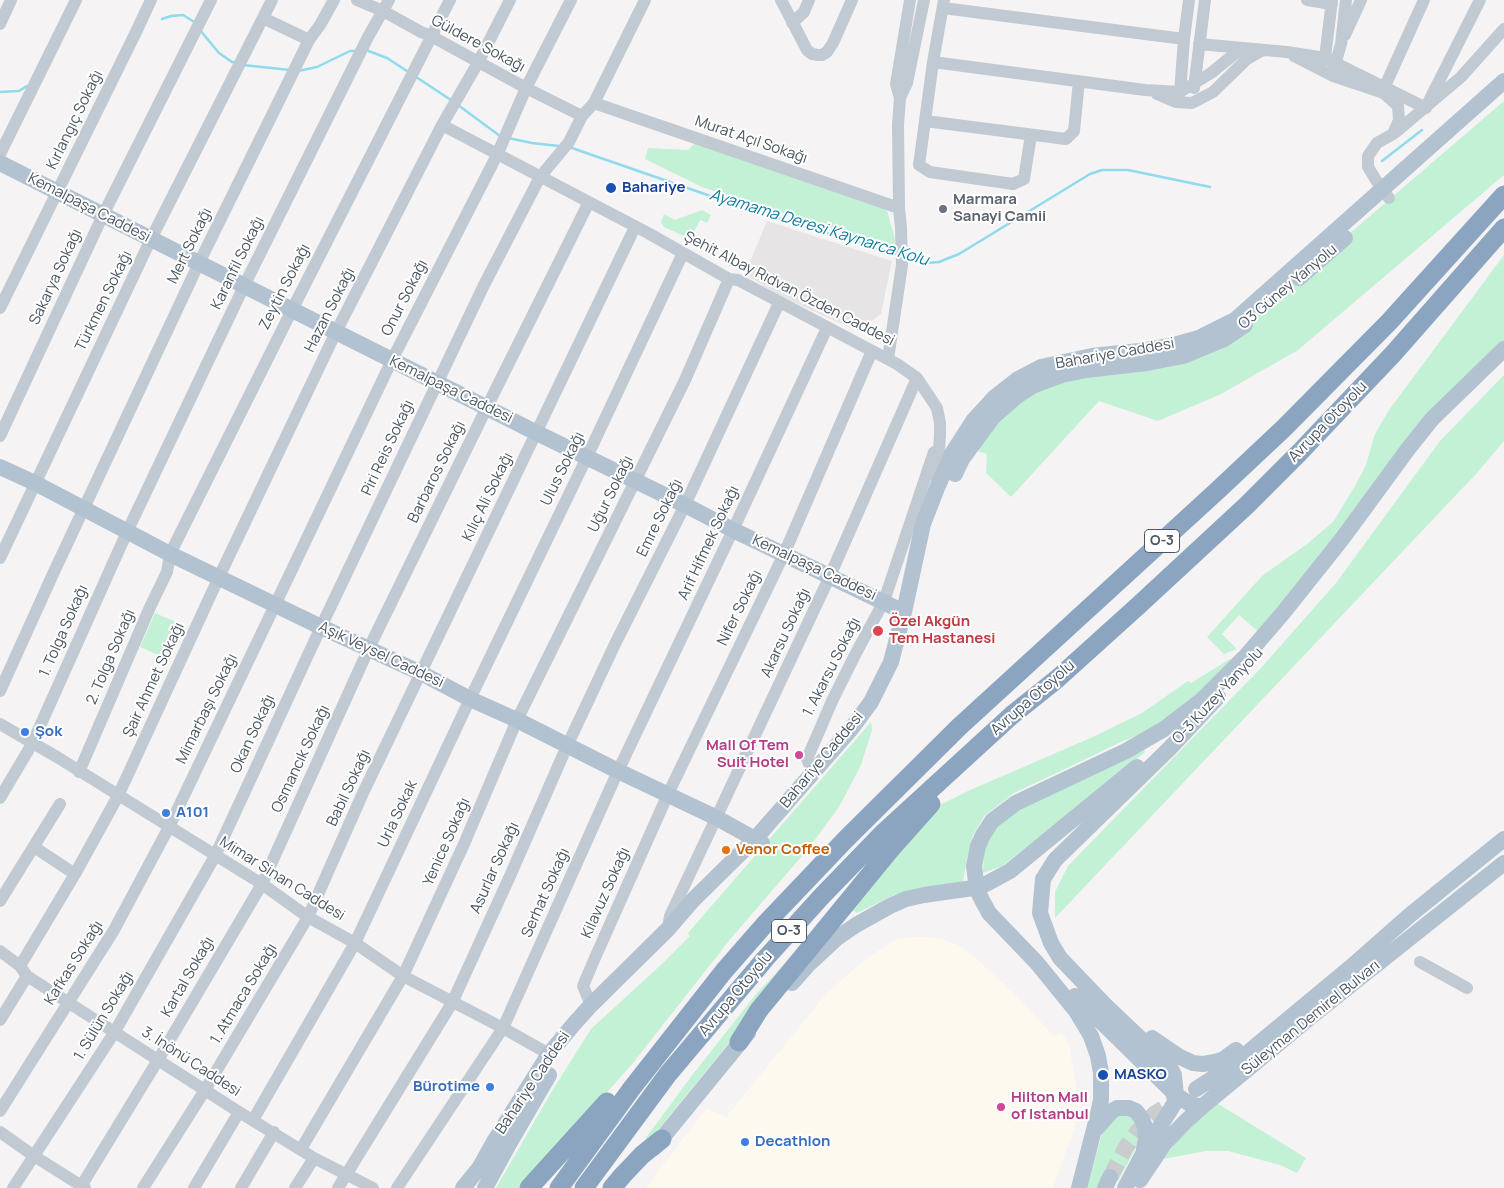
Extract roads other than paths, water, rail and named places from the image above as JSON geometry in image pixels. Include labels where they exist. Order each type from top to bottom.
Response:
[{"type":"highway","name":"Avrupa Otoyolu","points":[[559,1188],[632,1088],[724,971],[766,923],[878,805],[940,745],[1217,491],[1290,421],[1389,322],[1504,194]]},
{"type":"highway","name":"Avrupa Otoyolu","points":[[584,1188],[668,1074],[765,959],[821,897],[882,834],[992,734],[1057,679],[1247,505],[1299,453],[1423,321],[1504,228]]},
{"type":"highway","points":[[739,1042],[759,1010],[890,850],[941,793],[973,763],[1027,704]]},
{"type":"highway","points":[[529,1188],[603,1108],[691,999],[707,982],[724,971]]},
{"type":"highway","points":[[612,1188],[623,1174],[662,1139]]},
{"type":"main road","points":[[1385,194],[1504,81]]},
{"type":"main road","points":[[1385,194],[1504,94]]},
{"type":"main road","name":"Kemalpaşa Caddesi","points":[[0,163],[537,433],[904,612]]},
{"type":"main road","name":"Bahariye Caddesi","points":[[463,1188],[480,1167],[550,1054],[591,1005],[668,929],[693,900],[758,841],[813,772],[851,729],[871,702],[891,662],[923,524],[937,488],[953,452],[973,421],[995,396],[1018,379],[1041,367],[1092,356],[1140,351],[1184,342],[1199,338],[1235,320],[1385,194]]},
{"type":"main road","name":"O3 Güney Yanyolu","points":[[758,841],[862,723],[884,693],[898,661],[927,541],[940,504],[962,458],[993,417],[1017,396],[1032,386],[1062,375],[1086,370],[1147,364],[1183,356],[1224,339],[1251,321],[1385,194]]},
{"type":"main road","name":"O-3 Kuzey Yanyolu","points":[[1037,964],[989,913],[977,890],[974,866],[978,846],[992,821],[1016,803],[1126,751],[1156,734],[1202,699],[1246,656],[1342,539],[1432,419],[1504,349]]},
{"type":"main road","name":"O-3 Kuzey Yanyolu","points":[[1176,1095],[1174,1075],[1170,1067],[1060,958],[1051,943],[1040,913],[1043,879],[1055,860],[1170,748],[1290,616],[1438,424],[1463,398],[1504,361]]},
{"type":"main road","name":"Aşık Veysel Caddesi","points":[[0,467],[35,483],[170,554],[421,673],[470,699],[717,818],[758,841]]},
{"type":"main road","points":[[624,1188],[739,1042],[808,965],[837,938],[870,917],[906,899],[973,888],[986,884],[1010,871],[1206,710]]},
{"type":"main road","name":"Süleyman Demirel Bulvarı","points":[[1196,1090],[1251,1050],[1504,838]]},
{"type":"main road","points":[[485,1188],[553,1068],[582,1026],[677,933],[758,841]]},
{"type":"main road","name":"Süleyman Demirel Bulvarı","points":[[1135,1188],[1164,1144],[1204,1105],[1313,1015],[1504,864]]},
{"type":"main road","points":[[1133,1032],[1151,1038],[1180,1058],[1193,1063],[1209,1063],[1224,1058],[1233,1053],[1333,969],[1410,915]]},
{"type":"main road","points":[[1037,964],[1057,979],[1176,1095],[1190,1104],[1204,1105]]},
{"type":"main road","points":[[1037,964],[1080,1016],[1091,1036],[1098,1056],[1101,1073],[1101,1100],[1078,1188]]},
{"type":"main road","points":[[1124,1188],[1170,1110],[1176,1095]]},
{"type":"main road","points":[[1092,1136],[1098,1126],[1112,1111],[1117,1108],[1129,1108],[1136,1111],[1145,1127],[1144,1152]]},
{"type":"main road","points":[[481,1188],[499,1162]]},
{"type":"main road","points":[[468,1188],[480,1167]]},
{"type":"street","points":[[0,24],[11,0]]},
{"type":"street","points":[[0,154],[76,0]]},
{"type":"street","name":"Kırlangıç Sokağı","points":[[0,308],[151,0]]},
{"type":"street","name":"Sakarya Sokağı","points":[[0,436],[103,215],[211,0]]},
{"type":"street","name":"Türkmen Sokağı","points":[[0,558],[151,239],[272,0]]},
{"type":"street","name":"Mert Sokağı","points":[[0,691],[199,263],[309,40],[334,0]]},
{"type":"street","name":"Güldere Sokağı","points":[[358,0],[386,5],[420,32],[431,36],[582,116]]},
{"type":"street","name":"Zeytin Sokağı","points":[[170,554],[450,0]]},
{"type":"street","name":"Hazan Sokağı","points":[[219,577],[336,332],[442,125],[479,61],[510,0]]},
{"type":"street","name":"Onur Sokağı","points":[[275,605],[392,360],[497,155],[526,88],[571,0]]},
{"type":"street","name":"Piri Reis Sokağı","points":[[321,627],[484,285],[540,177],[566,147],[582,116],[594,103],[645,0]]},
{"type":"street","points":[[781,0],[807,50],[812,54],[822,55],[828,52],[833,43],[852,0]]},
{"type":"street","points":[[792,23],[804,12],[809,0]]},
{"type":"street","points":[[888,359],[902,265],[898,125],[900,98],[896,84],[910,0]]},
{"type":"street","points":[[900,98],[907,83],[924,0]]},
{"type":"street","points":[[1178,97],[1189,0]]},
{"type":"street","points":[[1192,103],[1205,0]]},
{"type":"street","points":[[1306,0],[1332,2],[1330,60],[1334,76]]},
{"type":"street","points":[[1340,44],[1346,0]]},
{"type":"street","points":[[1318,69],[1330,60],[1340,44],[1361,0]]},
{"type":"street","points":[[1382,88],[1424,0]]},
{"type":"street","points":[[1426,108],[1480,0]]},
{"type":"street","points":[[1031,135],[1024,179],[1013,184],[930,172],[919,165],[943,4],[1184,39]]},
{"type":"street","name":"Karanfil Sokağı","points":[[127,532],[244,286],[360,53],[386,5]]},
{"type":"street","points":[[263,18],[309,40]]},
{"type":"street","points":[[1385,194],[1368,167],[1368,156],[1377,143],[1393,134],[1461,78],[1504,29]]},
{"type":"street","points":[[1199,44],[1287,52],[1330,60],[1382,88],[1426,108]]},
{"type":"street","points":[[1178,97],[1237,52],[1262,51]]},
{"type":"street","points":[[1192,103],[1213,92],[1247,59],[1262,51]]},
{"type":"street","points":[[1287,52],[1334,76],[1382,88],[1385,94],[1398,106],[1399,120],[1393,134]]},
{"type":"street","points":[[933,62],[1145,90],[1178,97],[1192,103]]},
{"type":"street","points":[[925,121],[1066,139],[1074,131],[1078,81]]},
{"type":"street","name":"Murat Açıl Sokağı","points":[[594,103],[899,208]]},
{"type":"street","points":[[442,125],[497,155]]},
{"type":"street","name":"Şehit Albay Rıdvan Özden Caddesi","points":[[497,155],[589,202],[728,278],[738,280],[898,364],[917,378],[937,408],[940,423],[937,488]]},
{"type":"street","name":"Barbaros Sokağı","points":[[369,648],[589,202]]},
{"type":"street","name":"Kılıç Ali Sokağı","points":[[421,673],[635,227]]},
{"type":"street","name":"Ulus Sokağı","points":[[470,699],[683,253]]},
{"type":"street","name":"Uğur Sokağı","points":[[517,720],[636,481],[684,380],[728,278]]},
{"type":"street","name":"Emre Sokağı","points":[[567,746],[616,642],[685,505],[779,303]]},
{"type":"street","name":"Arif Hifmek Sokağı","points":[[618,771],[827,328]]},
{"type":"street","name":"Nifer Sokağı","points":[[668,794],[784,554],[872,351]]},
{"type":"street","name":"Akarsu Sokağı","points":[[668,929],[670,916],[830,576],[917,378]]},
{"type":"street","name":"1. Akarsu Sokağı","points":[[813,772],[807,759],[855,655],[884,602],[940,435]]},
{"type":"street","name":"1. Tolga Sokağı","points":[[0,798],[32,744],[127,532]]},
{"type":"street","name":"2. Tolga Sokağı","points":[[79,772],[167,572],[170,554]]},
{"type":"street","name":"Şair Ahmet Sokağı","points":[[0,1020],[24,971],[118,796],[219,577]]},
{"type":"street","name":"Mimarbaşı Sokağı","points":[[169,827],[275,605]]},
{"type":"street","name":"Okan Sokağı","points":[[215,856],[321,627]]},
{"type":"street","name":"Osmancık Sokağı","points":[[262,884],[369,648]]},
{"type":"street","name":"Babil Sokağı","points":[[308,917],[421,673]]},
{"type":"street","name":"Urla Sokak","points":[[253,1120],[355,943],[470,699]]},
{"type":"street","name":"Yenice Sokağı","points":[[301,1149],[402,976],[460,853],[517,720]]},
{"type":"street","name":"Mimar Sinan Caddesi","points":[[0,724],[262,884],[308,917],[355,943],[402,976],[550,1054]]},
{"type":"street","name":"Asurlar Sokağı","points":[[338,1188],[452,1003],[567,746]]},
{"type":"street","name":"Serhat Sokağı","points":[[396,1188],[503,1028],[618,771]]},
{"type":"street","name":"Kilavuz Sokağı","points":[[591,1005],[583,986],[668,794]]},
{"type":"street","points":[[0,901],[60,804]]},
{"type":"street","name":"Kafkas Sokağı","points":[[0,1111],[114,930],[169,827]]},
{"type":"street","points":[[34,847],[76,874]]},
{"type":"street","name":"1. Sülün Sokağı","points":[[14,1188],[114,1033],[215,856]]},
{"type":"street","name":"Kartal Sokağı","points":[[83,1187],[262,884]]},
{"type":"street","name":"1. Atmaca Sokağı","points":[[143,1188],[205,1090],[308,917]]},
{"type":"street","name":"3. İnönü Caddesi","points":[[0,951],[68,1003],[114,1033],[314,1158],[346,1176],[373,1188]]},
{"type":"street","points":[[1420,962],[1467,988]]},
{"type":"street","points":[[194,1188],[239,1112]]},
{"type":"street","points":[[0,1132],[83,1187]]},
{"type":"street","points":[[241,1188],[274,1132]]},
{"type":"street","points":[[295,1188],[314,1158]]},
{"type":"waterway","name":"Ayamama Deresi Kaynarca Kolu","points":[[162,19],[183,15],[196,23]]},
{"type":"waterway","name":"Ayamama Deresi Kaynarca Kolu","points":[[200,30],[219,53],[236,63]]},
{"type":"waterway","name":"Ayamama Deresi Kaynarca Kolu","points":[[366,50],[387,58],[410,73]]},
{"type":"waterway","name":"Ayamama Deresi Kaynarca Kolu","points":[[298,71],[317,67],[350,51],[356,51]]},
{"type":"waterway","name":"Ayamama Deresi Kaynarca Kolu","points":[[243,65],[290,70]]},
{"type":"waterway","name":"Ayamama Deresi Kaynarca Kolu","points":[[416,77],[451,100]]},
{"type":"waterway","name":"Ayamama Deresi Kaynarca Kolu","points":[[0,92],[19,91],[27,86]]},
{"type":"waterway","name":"Ayamama Deresi Kaynarca Kolu","points":[[458,105],[500,136]]},
{"type":"waterway","points":[[1382,161],[1422,130]]},
{"type":"waterway","name":"Ayamama Deresi Kaynarca Kolu","points":[[508,138],[559,146]]},
{"type":"waterway","name":"Ayamama Deresi Kaynarca Kolu","points":[[569,147],[748,209],[897,254]]},
{"type":"waterway","name":"Ayamama Deresi Kaynarca Kolu","points":[[907,257],[926,263],[939,262],[959,254],[1090,174],[1102,170],[1128,170],[1210,187]]},
{"type":"tunnel","points":[[1110,1177],[1126,1147],[1137,1132],[1154,1114],[1181,1097]]},
{"type":"place","name":"Bahariye","points":[[611,188]]},
{"type":"place","name":"Marmara Sanayi Camii","points":[[943,209]]},
{"type":"place","name":"Özel Akgün Tem Hastanesi","points":[[878,631]]},
{"type":"place","name":"Şok","points":[[25,732]]},
{"type":"place","name":"Mall Of Tem Suit Hotel","points":[[799,755]]},
{"type":"place","name":"A101","points":[[166,813]]},
{"type":"place","name":"Venor Coffee","points":[[726,850]]},
{"type":"place","name":"MASKO","points":[[1103,1075]]},
{"type":"place","name":"Bürotime","points":[[490,1087]]},
{"type":"place","name":"Hilton Mall of Istanbul","points":[[1001,1107]]},
{"type":"place","name":"Decathlon","points":[[745,1142]]}]
